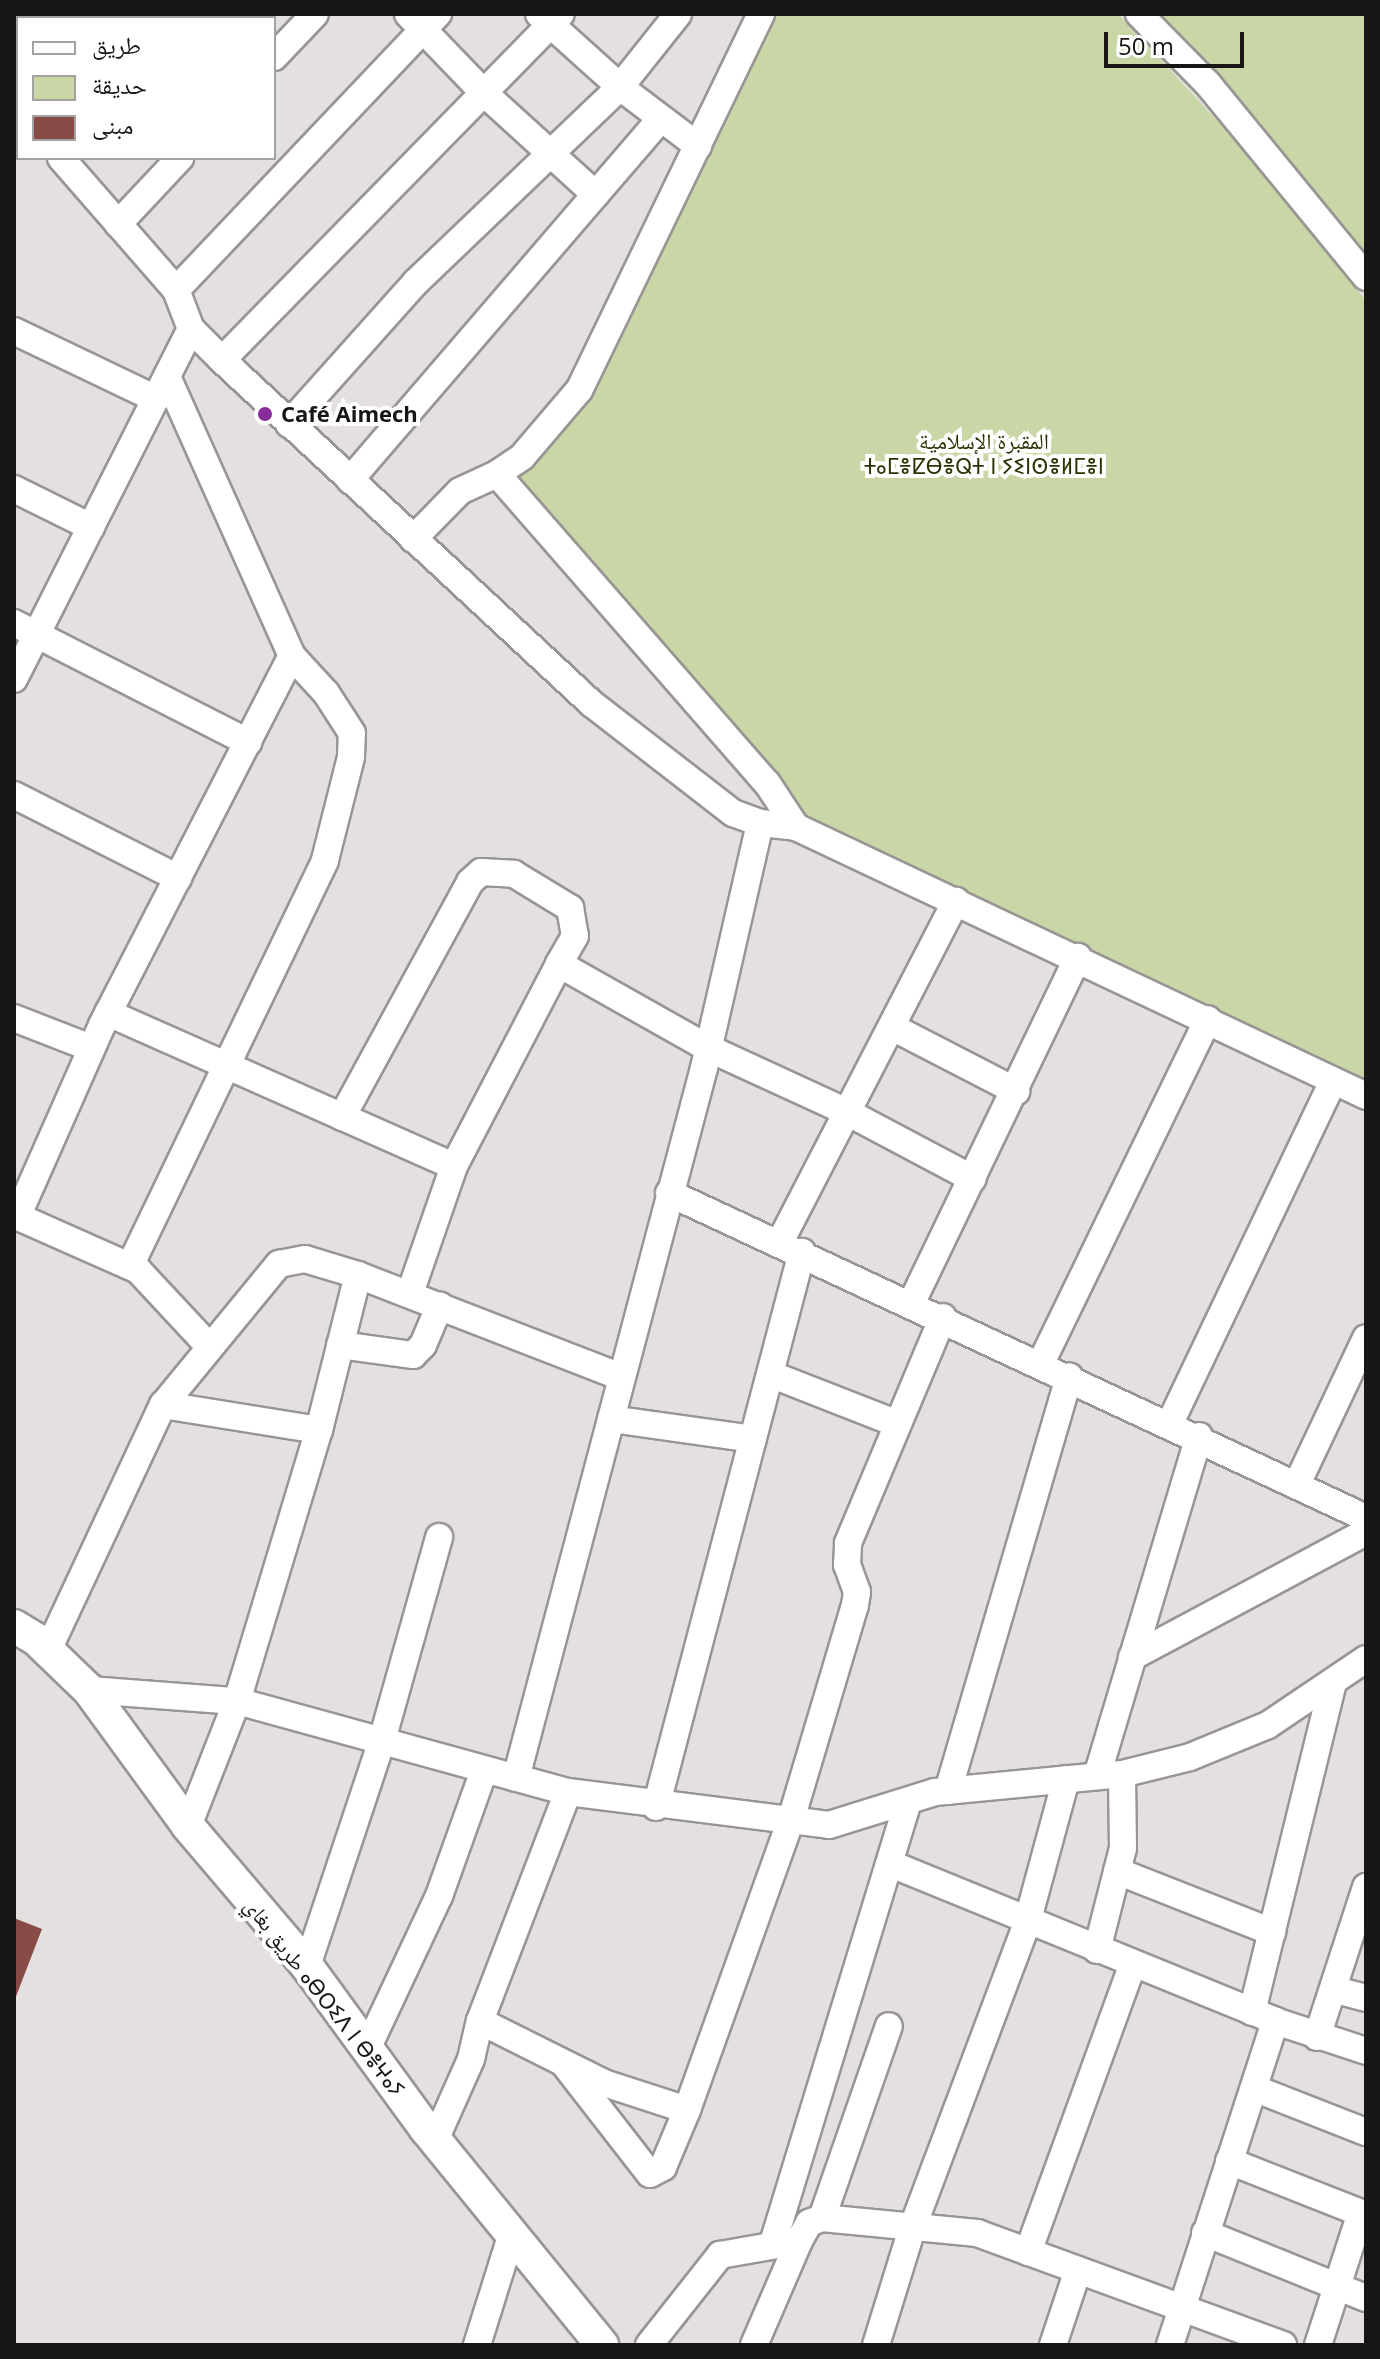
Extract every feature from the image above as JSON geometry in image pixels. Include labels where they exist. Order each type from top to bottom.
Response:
[{"type":"main road","name":"طريق بغاي ⴰⴱⵔⵉⴷ ⵏ ⴱⴻⵖⴰⵢ","points":[[14,1626],[48,1650],[89,1690],[188,1826],[307,1966],[431,2135],[602,2345]]},
{"type":"main road","points":[[14,1646],[48,1650]]},
{"type":"street","points":[[289,424],[416,282],[620,87],[678,14]]},
{"type":"street","points":[[413,539],[460,491],[497,474],[522,457],[579,390],[761,14]]},
{"type":"street","points":[[1139,14],[1208,84],[1366,277]]},
{"type":"street","points":[[276,55],[308,17]]},
{"type":"street","points":[[222,360],[484,93],[550,18],[620,87],[698,146]]},
{"type":"street","points":[[176,290],[423,19],[484,93],[596,195]]},
{"type":"street","points":[[350,480],[661,119]]},
{"type":"street","points":[[63,160],[176,290],[191,329],[222,360],[591,703],[733,813],[760,823],[796,827],[1078,957],[1366,1096]]},
{"type":"street","points":[[118,224],[178,160]]},
{"type":"street","points":[[14,679],[26,628],[91,527],[191,329]]},
{"type":"street","points":[[14,331],[161,388],[292,656],[347,724],[353,746],[320,875],[130,1266]]},
{"type":"street","points":[[497,474],[767,783],[796,827]]},
{"type":"street","points":[[14,489],[91,527]]},
{"type":"street","points":[[26,628],[248,742]]},
{"type":"street","points":[[208,1345],[155,1283],[130,1266],[16,1216],[108,1013],[292,656]]},
{"type":"street","points":[[14,795],[178,878]]},
{"type":"street","points":[[516,1778],[708,1048],[760,823]]},
{"type":"street","points":[[342,1117],[470,882],[481,872],[514,874],[570,908],[575,936],[454,1166],[410,1293]]},
{"type":"street","points":[[656,1807],[770,1374],[791,1247],[849,1113],[956,901]]},
{"type":"street","points":[[912,1302],[1078,957]]},
{"type":"street","points":[[559,964],[708,1048],[849,1113],[973,1179]]},
{"type":"street","points":[[108,1013],[454,1166]]},
{"type":"street","points":[[14,1018],[91,1048]]},
{"type":"street","points":[[1041,1363],[1208,1019]]},
{"type":"street","points":[[892,1027],[1016,1091]]},
{"type":"street","points":[[1170,1423],[1333,1081]]},
{"type":"street","points":[[669,1193],[912,1302],[1298,1482],[1366,1518]]},
{"type":"street","points":[[48,1650],[163,1405],[208,1345],[279,1264],[305,1259],[358,1275],[621,1377]]},
{"type":"street","points":[[188,1826],[237,1701],[319,1430],[358,1275]]},
{"type":"street","points":[[340,1345],[413,1355],[423,1345],[440,1305]]},
{"type":"street","points":[[563,2062],[650,2174],[663,2167],[687,2110],[790,1823],[855,1605],[857,1592],[847,1565],[848,1543],[943,1317]]},
{"type":"street","points":[[1298,1482],[1366,1338]]},
{"type":"street","points":[[770,1374],[898,1424]]},
{"type":"street","points":[[948,1791],[1069,1376]]},
{"type":"street","points":[[163,1405],[319,1430]]},
{"type":"street","points":[[611,1419],[753,1439]]},
{"type":"street","points":[[1097,1950],[1123,1848],[1109,1775],[1132,1657],[1199,1436]]},
{"type":"street","points":[[1132,1657],[1366,1532]]},
{"type":"street","points":[[307,1966],[381,1744],[439,1537]]},
{"type":"street","points":[[89,1690],[237,1701],[381,1744],[568,1792],[656,1807],[829,1825],[948,1791],[1109,1775],[1231,1743],[1333,1683],[1366,1659]]},
{"type":"street","points":[[1170,2345],[1229,2161],[1256,2089],[1272,1932],[1333,1683]]},
{"type":"street","points":[[367,2049],[439,1896],[484,1770]]},
{"type":"street","points":[[876,2345],[912,2229],[1027,1923],[1066,1779]]},
{"type":"street","points":[[431,2135],[471,2059],[477,2032],[568,1792]]},
{"type":"street","points":[[754,2345],[786,2242],[908,1801]]},
{"type":"street","points":[[891,1864],[1027,1923],[1264,2017],[1366,2051]]},
{"type":"street","points":[[1117,1871],[1272,1932]]},
{"type":"street","points":[[1317,2037],[1336,1990],[1366,1887]]},
{"type":"street","points":[[1028,2252],[1133,1964]]},
{"type":"street","points":[[1336,1990],[1366,1998]]},
{"type":"street","points":[[822,2218],[889,2026]]},
{"type":"street","points":[[477,2032],[563,2062],[640,2098],[687,2110]]},
{"type":"street","points":[[1256,2089],[1366,2132]]},
{"type":"street","points":[[1229,2161],[1363,2214],[1318,2345]]},
{"type":"street","points":[[649,2345],[720,2255],[786,2242],[809,2223],[822,2218],[977,2233],[1283,2345]]},
{"type":"street","points":[[477,2345],[512,2233]]},
{"type":"street","points":[[1205,2233],[1366,2298]]},
{"type":"street","points":[[1053,2345],[1078,2270]]},
{"type":"green space","name":"المقبرة الإسلامية ⵜⴰⵎⴻⵇⴱⴻⵕⵜ ⵏ ⵢⵉⵏⵙⴻⵍⵎⴻⵏ","points":[[767,14],[1118,14],[1251,157],[1366,301],[1366,1086],[793,809],[556,539],[520,478],[586,404]]},
{"type":"green space","points":[[1150,14],[1366,14],[1366,257]]},
{"type":"building","points":[[14,1918],[42,1929],[15,1999],[14,1999]]},
{"type":"place","name":"Café Aimech","points":[[265,414]]}]
